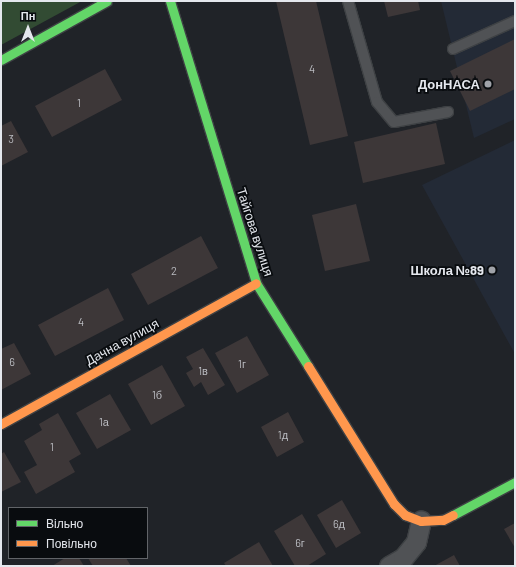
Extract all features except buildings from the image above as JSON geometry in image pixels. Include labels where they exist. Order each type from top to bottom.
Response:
[{"type":"street","points":[[1,60],[107,1]]},
{"type":"street","name":"Тайгова вулиця","points":[[170,1],[256,283],[394,504],[405,515],[421,521]]},
{"type":"street","name":"Дачна вулиця","points":[[1,424],[256,283]]},
{"type":"street","points":[[390,566],[403,558],[416,542],[421,521],[443,520],[515,482]]},
{"type":"lane","points":[[348,1],[377,102],[394,122],[448,112]]},
{"type":"lane","points":[[453,49],[515,20]]},
{"type":"shaded area","name":"ДонНАСА","points":[[441,1],[515,1],[515,119],[474,138]]},
{"type":"shaded area","name":"Школа №89","points":[[515,140],[515,354],[422,185]]},
{"type":"green space","points":[[1,1],[82,1],[1,45]]},
{"type":"traffic: fast","points":[[1,60],[107,1]]},
{"type":"traffic: fast","points":[[170,1],[256,283],[308,366]]},
{"type":"traffic: fast","points":[[453,515],[515,482]]},
{"type":"traffic: slow","points":[[1,424],[256,283]]},
{"type":"traffic: slow","points":[[308,366],[394,504],[405,515],[421,521],[443,520],[453,515]]},
{"type":"place","name":"ДонНАСА","points":[[488,84]]},
{"type":"place","name":"Школа №89","points":[[492,270]]}]
